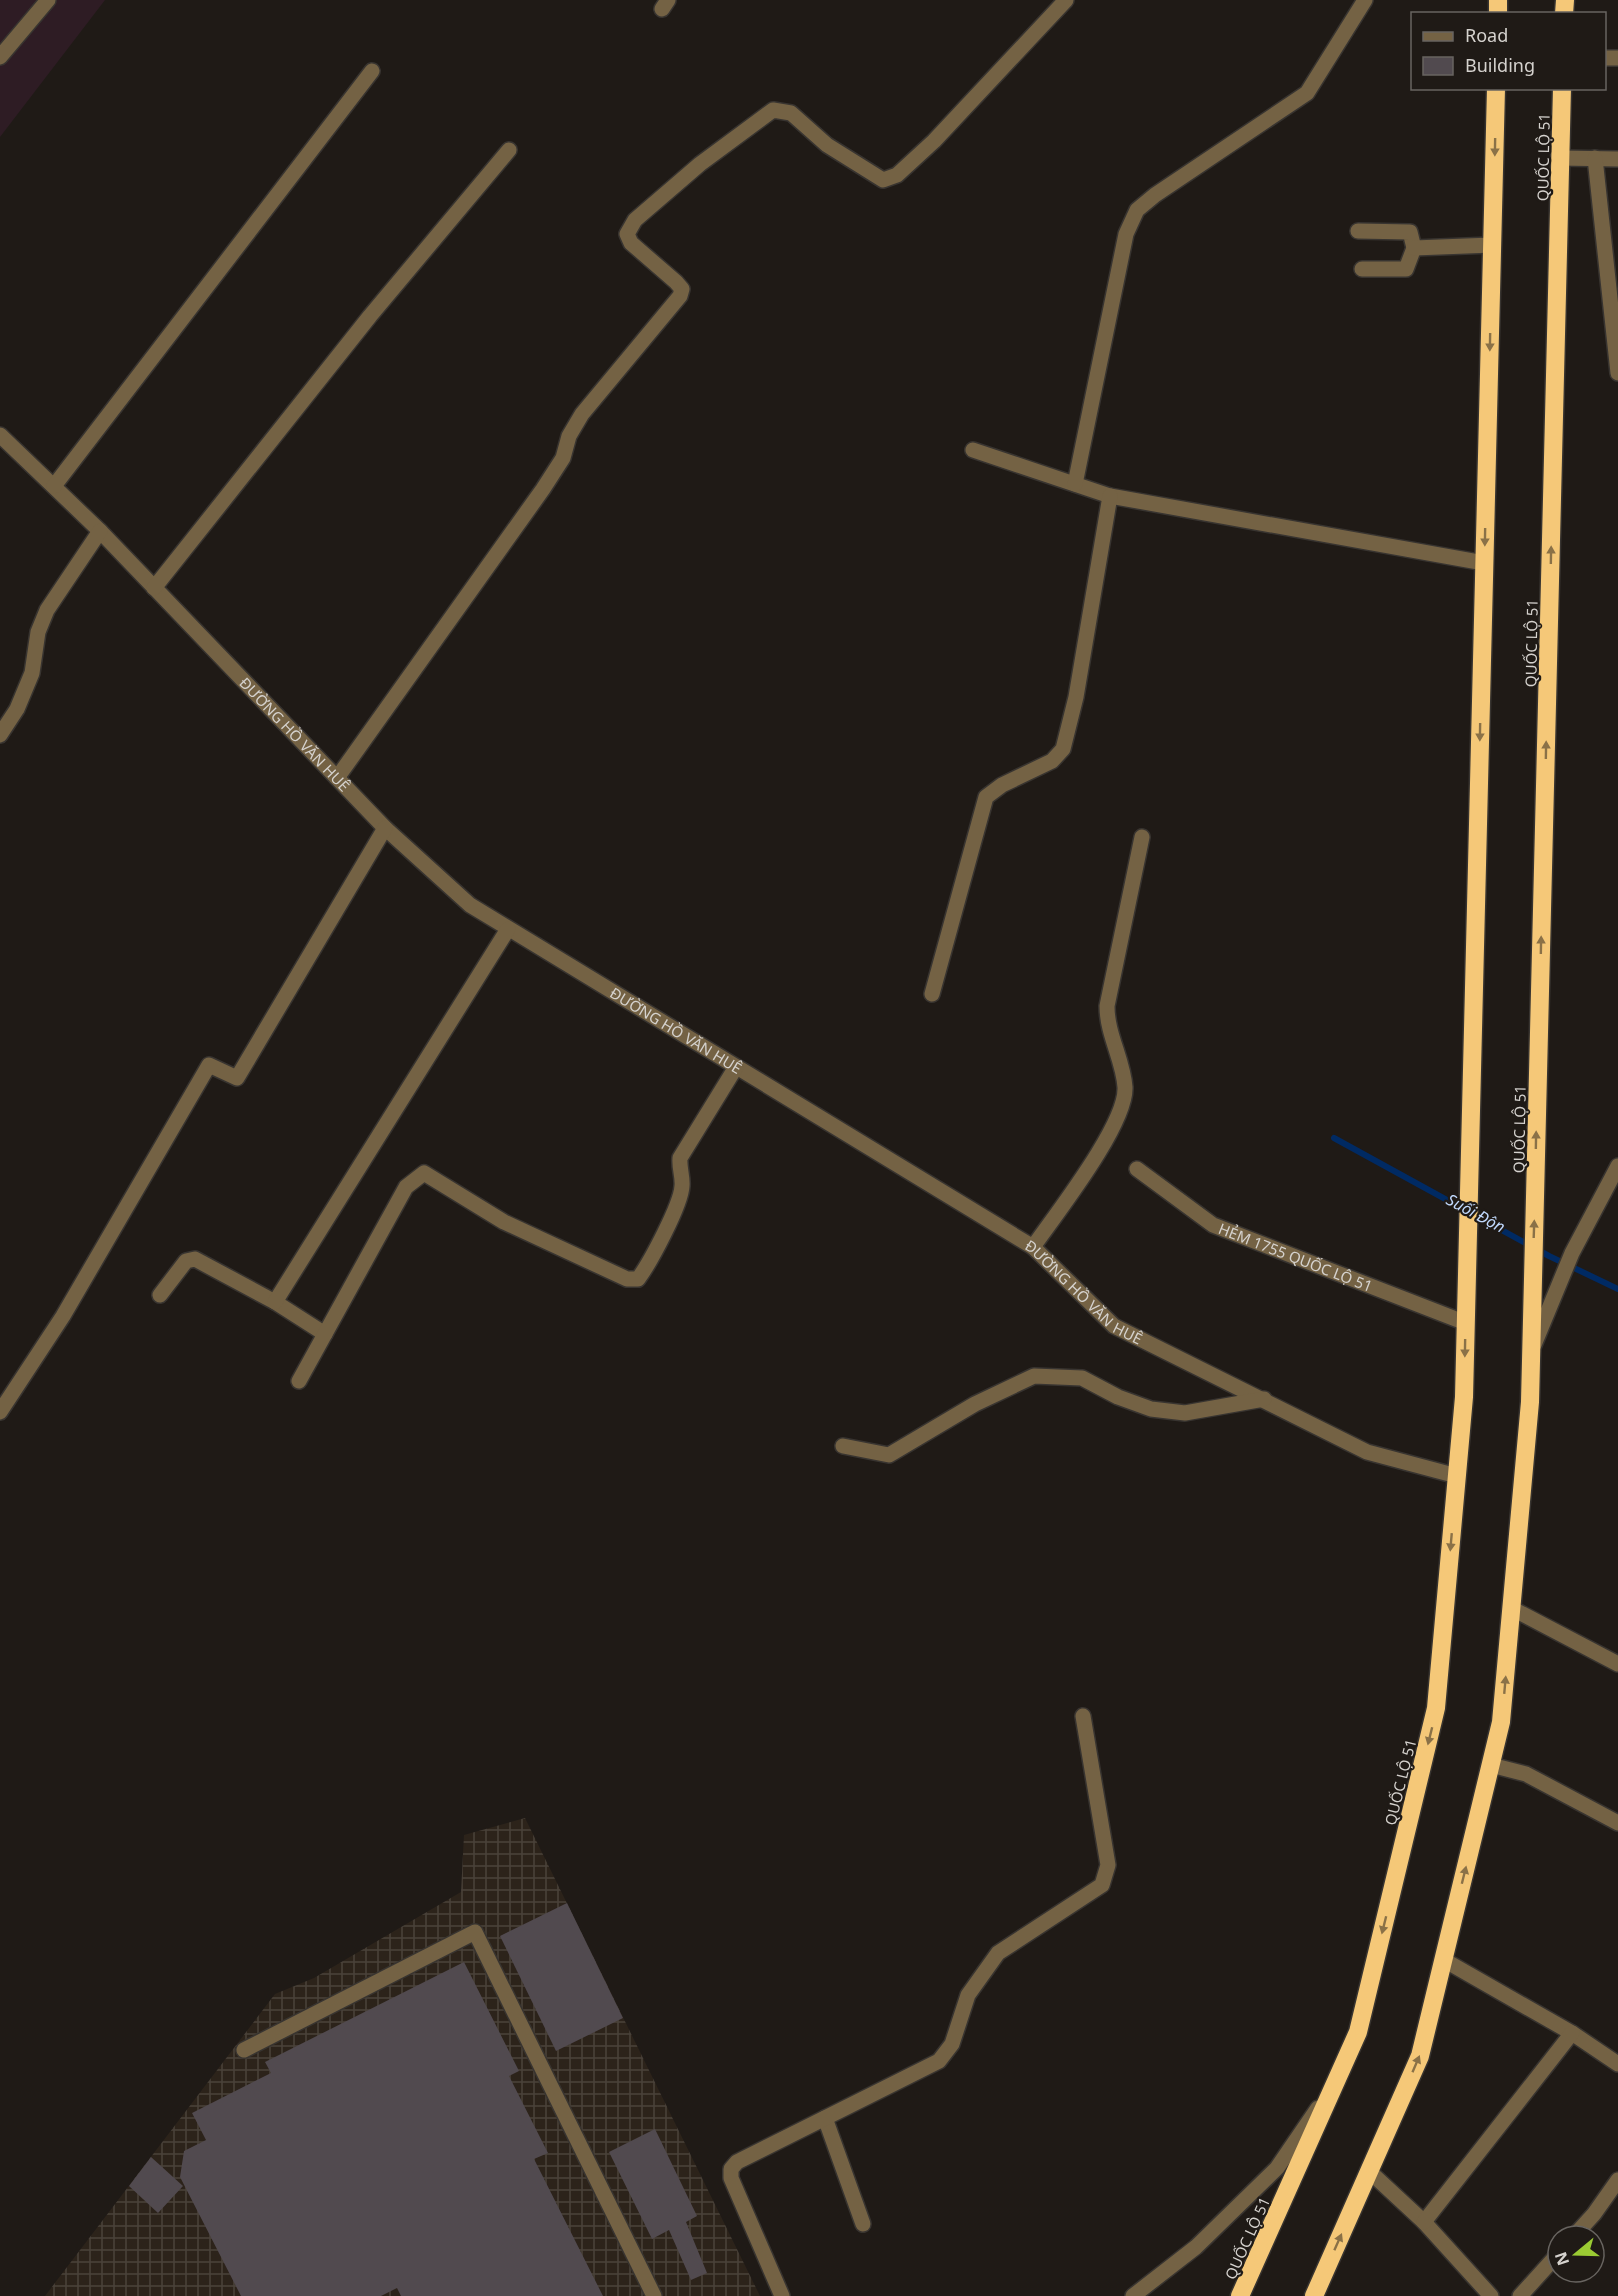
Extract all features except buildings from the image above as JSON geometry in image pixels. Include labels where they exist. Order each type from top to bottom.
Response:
[{"type":"highway","points":[[1484,563],[1496,90]]},
{"type":"highway","name":"QUỐC LỘ 51","points":[[1531,1350],[1562,90]]},
{"type":"highway","name":"QUỐC LỘ 51","points":[[1240,2296],[1358,2032],[1436,1708],[1464,1397],[1484,563]]},
{"type":"highway","points":[[1314,2296],[1420,2056],[1502,1722],[1530,1402],[1531,1350]]},
{"type":"street","points":[[0,57],[48,0]]},
{"type":"street","points":[[337,778],[548,481],[563,458],[569,436],[582,414],[680,296],[682,289],[676,282],[631,243],[627,234],[635,220],[700,164],[773,110],[791,113],[827,145],[883,180],[897,175],[934,141],[1066,0]]},
{"type":"street","points":[[1075,484],[1126,234],[1137,210],[1307,93],[1365,0]]},
{"type":"street","points":[[54,486],[372,71]]},
{"type":"street","points":[[154,588],[370,316],[509,150]]},
{"type":"street","points":[[1560,158],[1618,159]]},
{"type":"street","points":[[1595,158],[1612,261],[1618,373]]},
{"type":"street","points":[[1358,231],[1410,232],[1414,248],[1406,269],[1362,268]]},
{"type":"street","points":[[1414,248],[1492,245]]},
{"type":"street","name":"ĐƯỜNG HỒ VĂN HUÊ","points":[[0,435],[100,531],[385,828],[448,888],[508,929],[1033,1247],[1114,1326],[1367,1452],[1457,1476]]},
{"type":"street","points":[[973,450],[1110,496],[1484,563]]},
{"type":"street","points":[[933,994],[986,797],[1002,785],[1052,761],[1064,749],[1076,697],[1110,496]]},
{"type":"street","points":[[0,735],[17,709],[32,673],[38,632],[47,610],[100,531]]},
{"type":"street","points":[[0,1412],[63,1316],[209,1065],[237,1078],[385,828]]},
{"type":"street","points":[[1033,1247],[1080,1180],[1122,1110],[1125,1087],[1107,1023],[1107,1006],[1142,837]]},
{"type":"street","points":[[275,1302],[508,929]]},
{"type":"street","points":[[299,1381],[406,1187],[424,1173],[504,1222],[627,1279],[638,1279],[680,1198],[683,1183],[679,1172],[680,1158],[736,1067]]},
{"type":"street","points":[[1531,1350],[1572,1252],[1618,1166]]},
{"type":"street","name":"HẺM 1755 QUỐC LỘ 51","points":[[1137,1169],[1213,1225],[1466,1323]]},
{"type":"street","points":[[160,1295],[186,1261],[192,1259],[275,1302],[325,1334]]},
{"type":"street","points":[[843,1446],[890,1455],[975,1404],[1034,1376],[1082,1378],[1118,1397],[1151,1409],[1185,1413],[1264,1399]]},
{"type":"street","points":[[1511,1608],[1618,1664]]},
{"type":"street","points":[[782,2296],[731,2178],[731,2169],[737,2162],[939,2061],[952,2043],[968,1995],[998,1953],[1102,1885],[1108,1865],[1083,1716]]},
{"type":"street","points":[[1491,1765],[1526,1774],[1618,1823]]},
{"type":"street","points":[[244,2050],[475,1932],[654,2296]]},
{"type":"street","points":[[1444,1960],[1572,2033],[1618,2064]]},
{"type":"street","points":[[1424,2222],[1572,2033]]},
{"type":"street","points":[[1133,2296],[1196,2247],[1277,2168],[1337,2080]]},
{"type":"street","points":[[825,2118],[863,2224]]},
{"type":"street","points":[[1369,2171],[1424,2222],[1491,2296]]},
{"type":"street","points":[[1585,2224],[1618,2180]]},
{"type":"street","points":[[1520,2296],[1546,2267]]},
{"type":"shaded area","points":[[0,0],[105,0],[0,137]]},
{"type":"shaded area","points":[[525,1818],[760,2296],[45,2296],[275,1994],[314,1978],[461,1892],[464,1835]]},
{"type":"waterway","name":"Suối Độn","points":[[1334,1138],[1549,1256],[1618,1289]]}]
